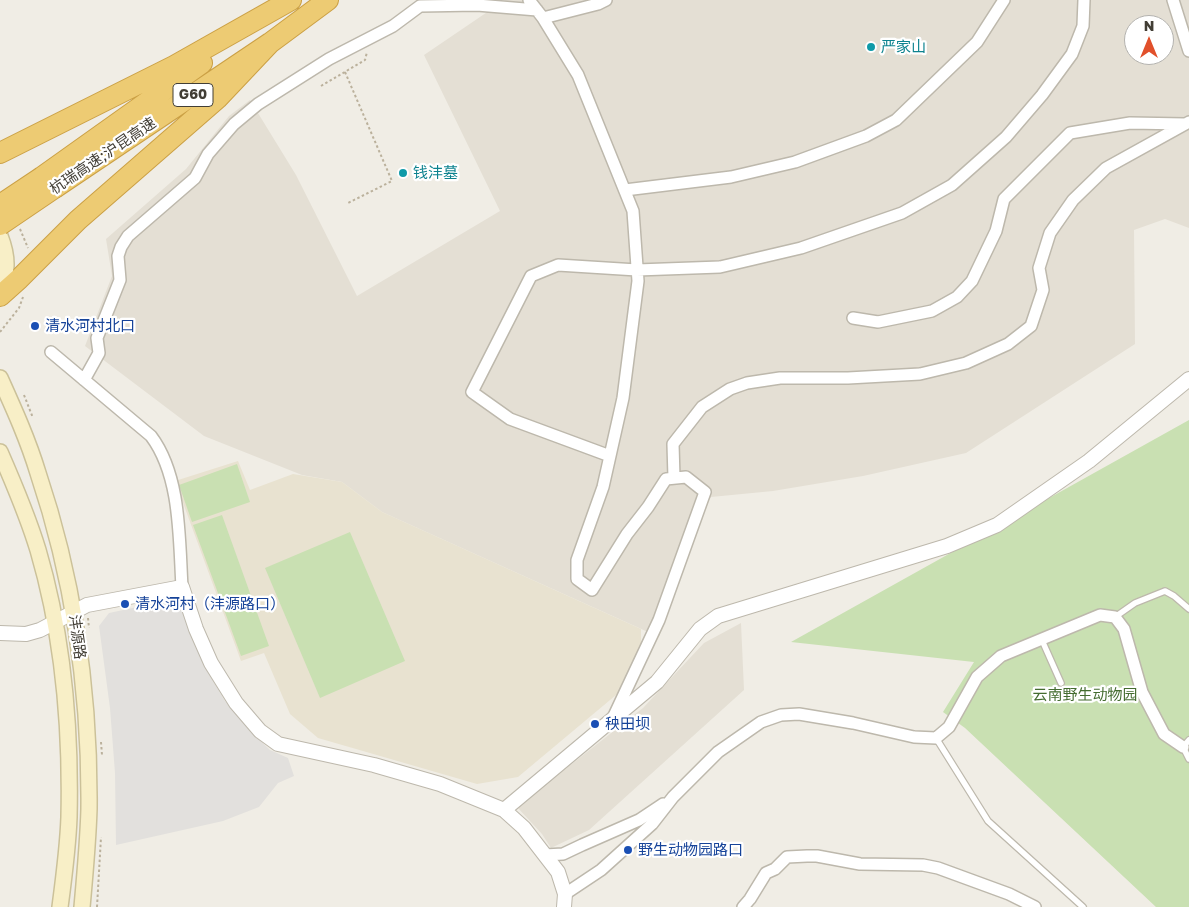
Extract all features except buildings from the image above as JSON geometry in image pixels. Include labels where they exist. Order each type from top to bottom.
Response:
[{"type":"highway","points":[[0,153],[174,66],[291,0]]},
{"type":"highway","name":"杭瑞高速;沪昆高速","points":[[0,225],[49,182],[291,0]]},
{"type":"highway","name":"杭瑞高速;沪昆高速","points":[[0,205],[49,182],[270,43],[328,0]]},
{"type":"highway","points":[[0,296],[78,220],[218,98],[270,43]]},
{"type":"main road","points":[[0,236],[6,250],[7,274],[0,296]]},
{"type":"main road","name":"沣源路","points":[[0,378],[38,472],[53,520],[74,612],[84,695],[95,836],[82,907]]},
{"type":"main road","name":"沣源路","points":[[0,452],[23,506],[38,550],[55,623],[65,698],[69,759],[69,817],[60,907]]},
{"type":"street","points":[[529,0],[540,14],[578,75],[633,211],[638,281],[623,398],[603,487],[577,560],[577,579],[592,590],[627,534],[648,508],[666,479],[686,477],[705,492],[659,620],[612,719]]},
{"type":"street","points":[[84,380],[99,352],[97,338],[120,280],[118,256],[121,247],[128,236],[195,178],[208,154],[234,124],[258,104],[329,59],[393,26],[420,6],[477,4],[540,14],[598,4],[606,0]]},
{"type":"street","points":[[624,190],[731,177],[795,162],[866,136],[896,120],[977,42],[1004,0]]},
{"type":"street","points":[[610,456],[510,418],[472,392],[531,276],[558,265],[637,270],[720,267],[801,248],[902,213],[952,185],[1006,137],[1052,82],[1072,54],[1083,26],[1084,0]]},
{"type":"street","points":[[1174,0],[1189,51]]},
{"type":"street","points":[[853,318],[878,322],[932,311],[957,297],[972,281],[976,273],[996,231],[1004,199],[1070,133],[1130,123],[1188,123]]},
{"type":"street","points":[[674,478],[673,444],[702,407],[730,389],[747,383],[780,378],[848,378],[920,374],[966,363],[1008,344],[1031,326],[1043,290],[1039,268],[1050,233],[1073,200],[1106,168],[1188,123]]},
{"type":"street","points":[[51,352],[151,436],[160,447],[168,470],[178,516],[182,587],[196,629],[210,663],[236,703],[260,731],[278,744],[374,765],[440,784],[504,810],[524,828],[558,872],[564,901],[652,824],[673,797],[718,752],[760,722],[781,715],[799,714],[853,723],[914,737],[936,738],[949,727],[977,677],[1001,656],[1100,615],[1115,617],[1124,629],[1142,692],[1164,734],[1186,744]]},
{"type":"street","points":[[504,810],[657,682],[700,629],[718,616],[947,546],[997,525],[1089,461],[1189,379]]},
{"type":"street","points":[[0,633],[26,634],[55,623],[87,605],[182,587]]},
{"type":"street","points":[[545,855],[563,854],[631,824],[673,797]]},
{"type":"street","points":[[743,907],[766,873],[775,869],[787,857],[817,856],[860,864],[923,865],[938,868],[1009,894],[1035,907]]},
{"type":"lane","points":[[1115,617],[1135,603],[1165,591],[1189,609]]},
{"type":"lane","points":[[1041,638],[1061,683]]},
{"type":"lane","points":[[936,738],[988,821],[1083,907]]},
{"type":"lane","points":[[1186,744],[1189,759]]},
{"type":"path","points":[[321,86],[365,60],[371,37]]},
{"type":"path","points":[[345,72],[392,181],[348,203]]},
{"type":"path","points":[[95,836],[97,907]]},
{"type":"shaded area","points":[[505,0],[1189,0],[1189,228],[1165,219],[1134,230],[1135,344],[966,453],[863,476],[773,491],[711,497],[700,512],[659,637],[382,512],[342,482],[302,475],[204,436],[85,346],[112,276],[106,239],[186,169],[229,116],[250,100],[296,175],[357,296],[500,211],[424,55]]},
{"type":"shaded area","points":[[238,461],[250,490],[293,474],[342,482],[382,512],[641,629],[641,653],[622,690],[518,777],[477,784],[318,738],[290,714],[264,653],[241,661],[175,481]]},
{"type":"shaded area","points":[[175,599],[184,611],[191,634],[206,669],[225,701],[250,731],[270,750],[288,758],[294,776],[278,783],[259,807],[223,821],[116,845],[115,773],[110,708],[99,626],[109,613]]},
{"type":"shaded area","points":[[741,623],[744,690],[589,830],[551,848],[542,834],[517,807],[643,708],[704,643]]},
{"type":"green space","name":"云南野生动物园","points":[[1189,420],[1189,907],[1156,907],[965,728],[943,712],[974,662],[791,642]]},
{"type":"green space","points":[[237,464],[250,502],[192,522],[179,485]]},
{"type":"green space","points":[[222,515],[269,646],[241,656],[193,525]]},
{"type":"green space","points":[[350,532],[405,661],[320,698],[265,568]]},
{"type":"place","name":"严家山","points":[[871,47]]},
{"type":"place","name":"钱沣墓","points":[[403,173]]},
{"type":"place","name":"清水河村北口","points":[[35,326]]},
{"type":"place","name":"清水河村（沣源路口）","points":[[125,604]]},
{"type":"place","name":"秧田坝","points":[[595,724]]},
{"type":"place","name":"野生动物园路口","points":[[628,850]]}]
